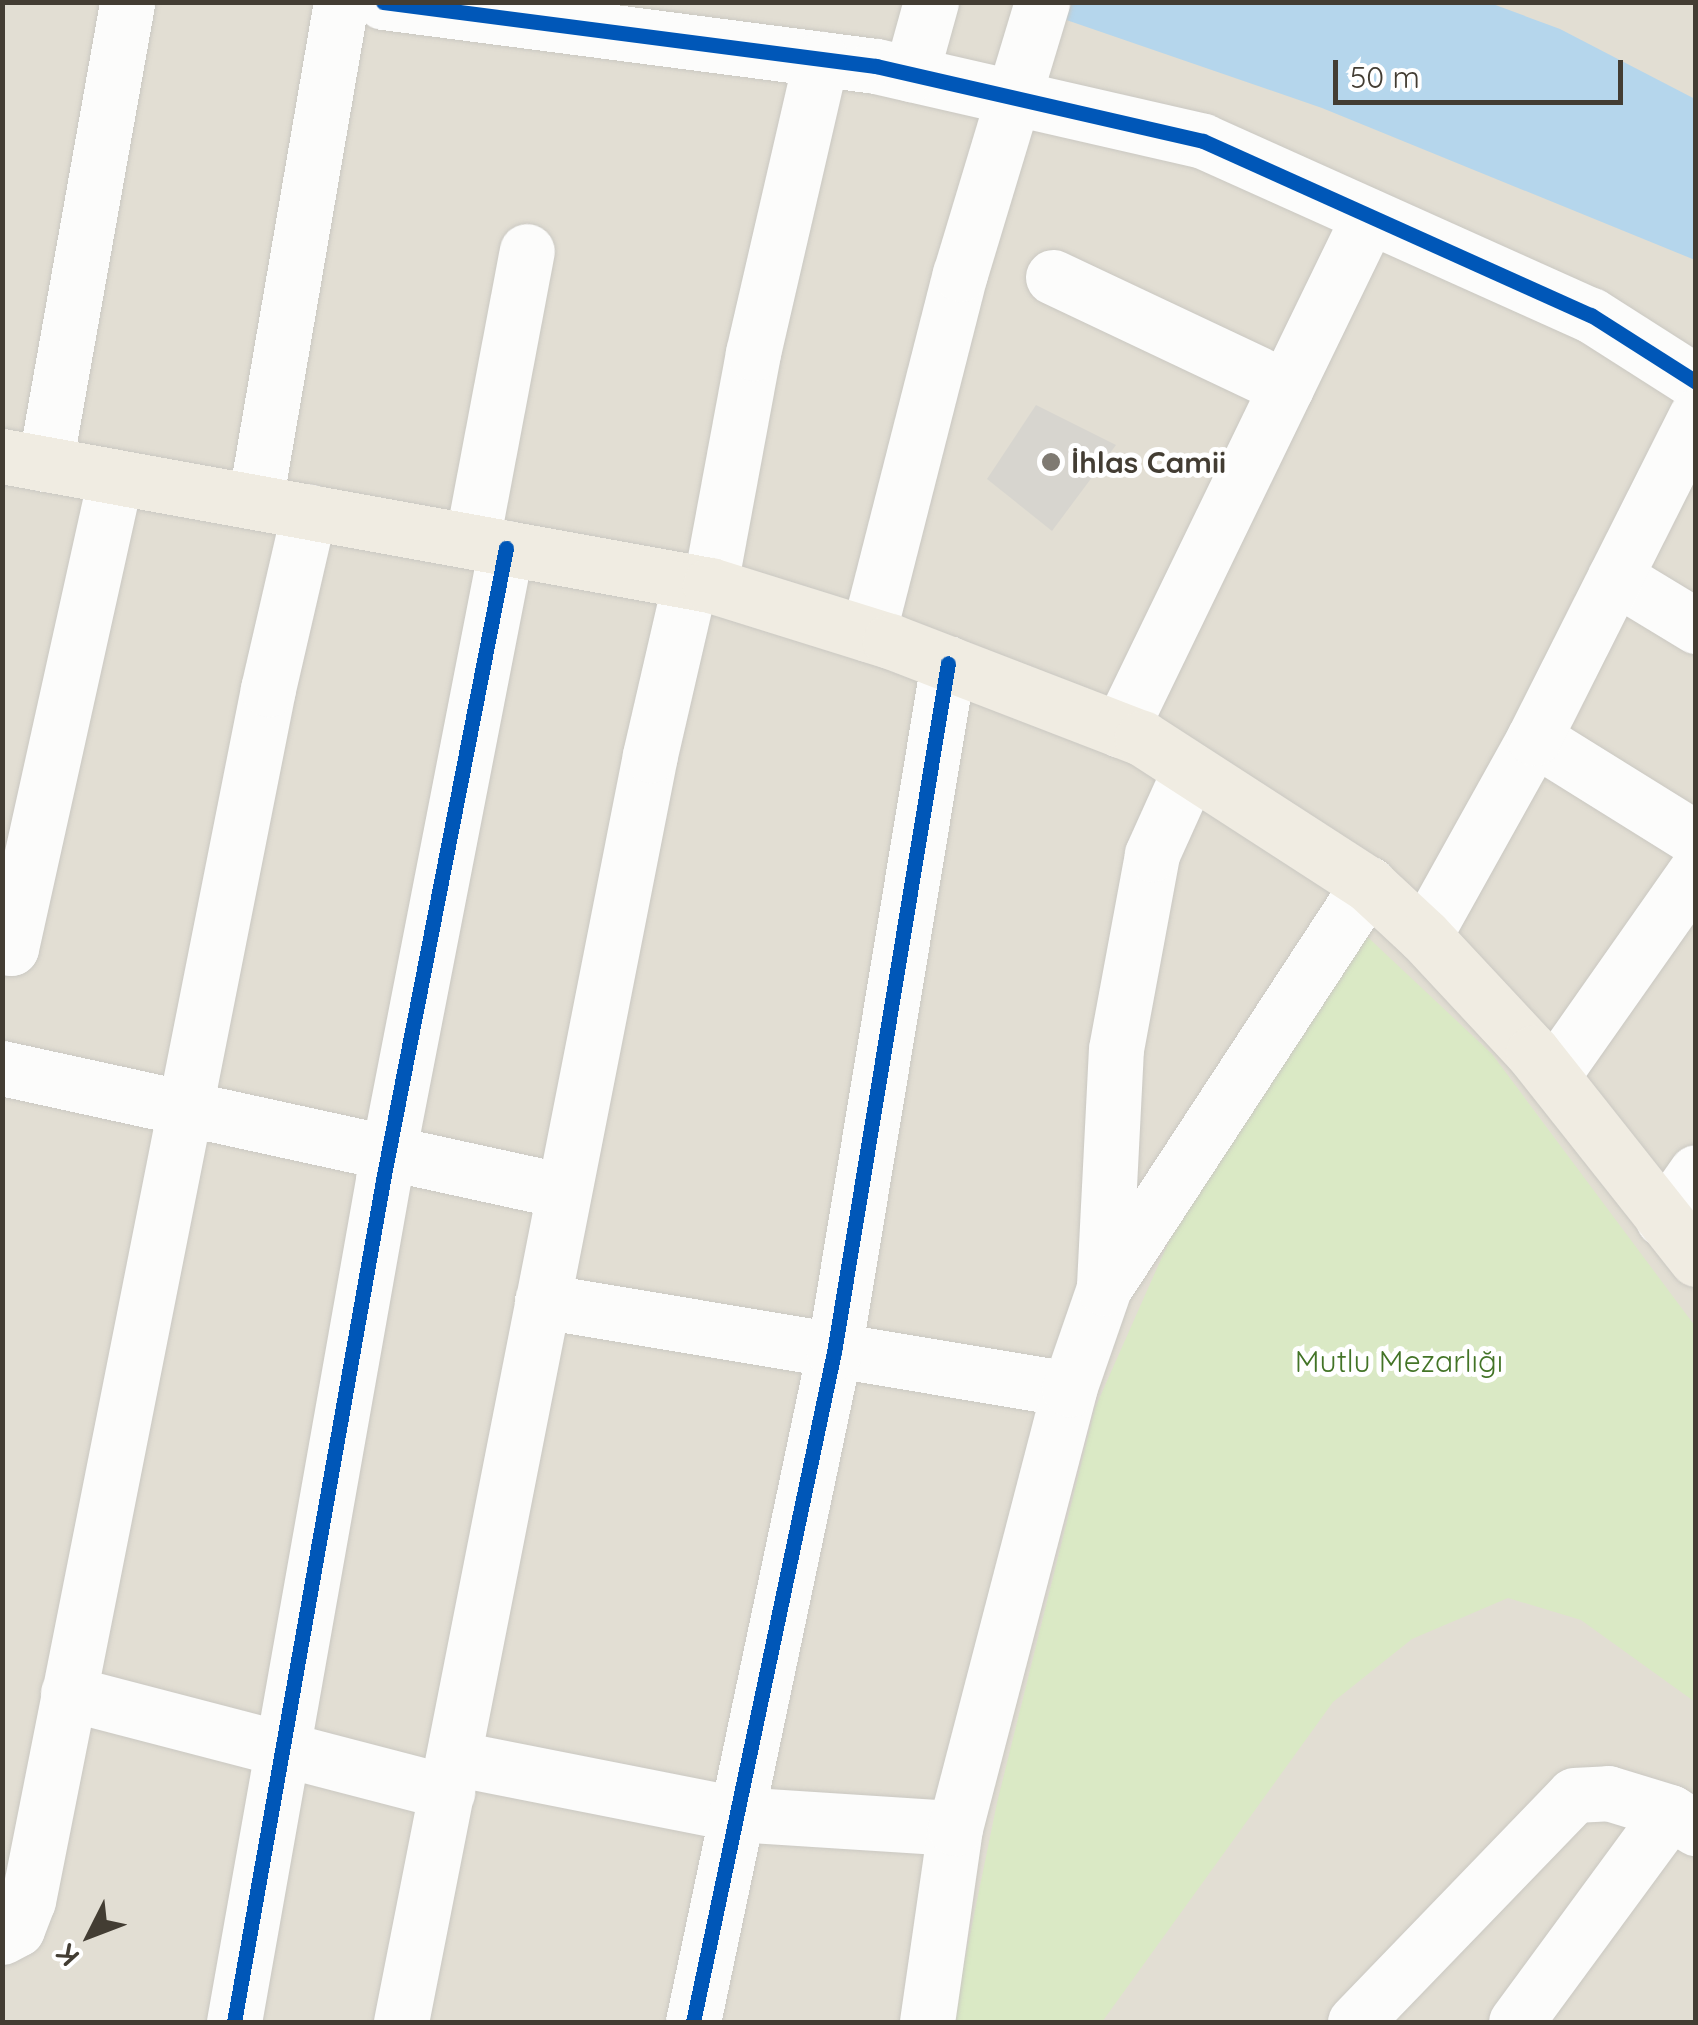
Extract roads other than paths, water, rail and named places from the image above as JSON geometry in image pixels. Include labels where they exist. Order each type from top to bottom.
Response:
[{"type":"main road","points":[[24,460],[700,584],[868,634],[1120,730],[1368,884],[1424,936],[1552,1076],[1679,1239]]},
{"type":"street","points":[[24,460],[127,2]]},
{"type":"street","points":[[255,502],[341,2]]},
{"type":"street","points":[[383,2],[911,74],[1203,141],[1591,315],[1696,382]]},
{"type":"street","points":[[911,74],[932,2]]},
{"type":"street","points":[[868,634],[960,274],[1042,2]]},
{"type":"street","points":[[401,2022],[564,1191],[820,59]]},
{"type":"street","points":[[1120,730],[1370,216]]},
{"type":"street","points":[[234,2022],[388,1154],[489,545],[527,251]]},
{"type":"street","points":[[1053,277],[1286,387]]},
{"type":"street","points":[[1424,936],[1534,738],[1696,416]]},
{"type":"street","points":[[2,947],[11,948],[115,477]]},
{"type":"street","points":[[2,1937],[17,1929],[28,1900],[309,512]]},
{"type":"street","points":[[1615,577],[1696,626]]},
{"type":"street","points":[[693,2022],[834,1352],[948,663]]},
{"type":"street","points":[[1534,738],[1696,839]]},
{"type":"street","points":[[1104,1288],[1116,1049],[1152,854],[1188,774]]},
{"type":"street","points":[[1552,1076],[1696,872]]},
{"type":"street","points":[[928,2022],[955,1828],[1070,1390],[1104,1288],[1368,884]]},
{"type":"street","points":[[2,1068],[564,1191]]},
{"type":"street","points":[[1679,1239],[1696,1172]]},
{"type":"street","points":[[542,1301],[1070,1390]]},
{"type":"street","points":[[68,1693],[280,1752],[736,1814],[955,1828]]},
{"type":"street","points":[[1355,2022],[1574,1795],[1608,1792],[1682,1820],[1516,2022]]},
{"type":"water","points":[[1017,3],[1490,3],[1560,29],[1695,99],[1695,260],[1322,108]]},
{"type":"place","name":"İhlas Camii","points":[[1051,462]]},
{"type":"park label","name":"Mutlu Mezarlığı","points":[[1399,1361]]}]
